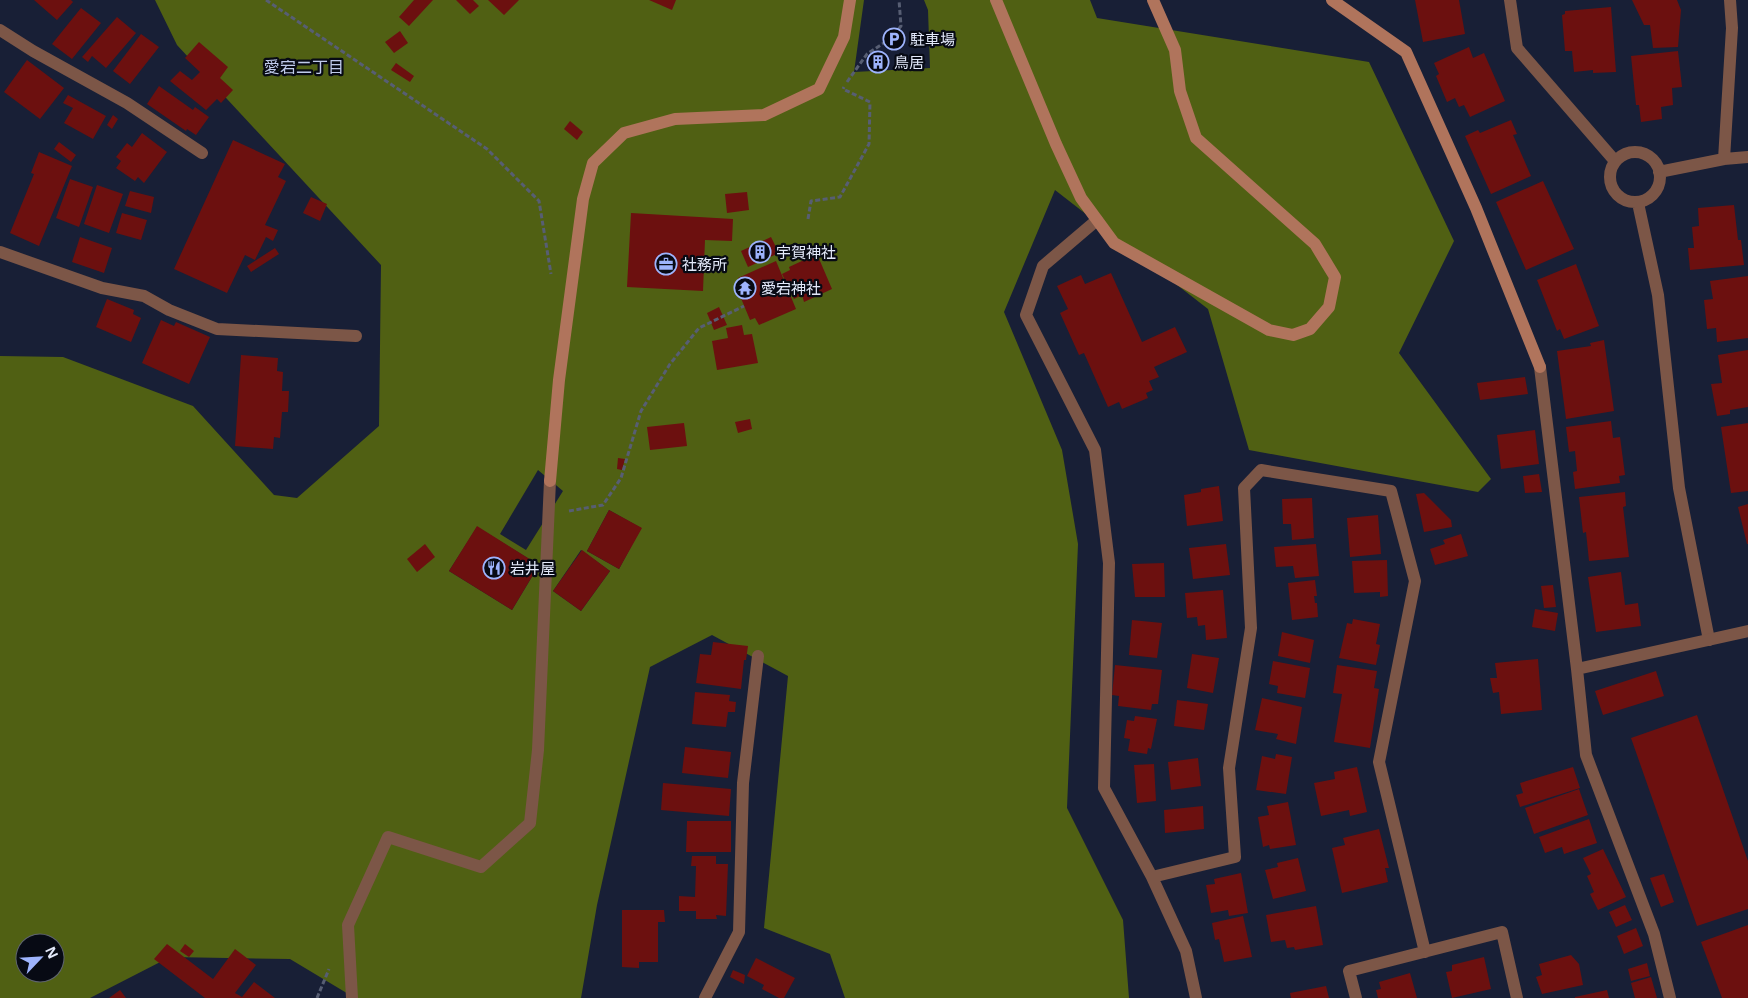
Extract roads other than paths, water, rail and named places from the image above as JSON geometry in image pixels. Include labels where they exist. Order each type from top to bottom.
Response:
[{"type":"street","points":[[352,998],[348,925],[388,837],[481,867],[530,823],[538,750],[550,481],[559,380],[583,199],[593,163],[624,133],[675,119],[764,115],[819,89],[844,37],[850,0]]},
{"type":"street","points":[[996,0],[1056,144],[1081,198],[1114,243],[1269,330],[1293,335],[1310,329],[1329,307],[1335,277],[1315,244],[1196,138],[1180,91],[1175,50],[1153,0]]},
{"type":"street","points":[[1332,0],[1406,52],[1476,208],[1540,367],[1586,755],[1654,934],[1670,998]]},
{"type":"street","points":[[1510,0],[1517,48],[1615,161]]},
{"type":"street","points":[[1724,160],[1732,28],[1730,0]]},
{"type":"street","points":[[0,30],[33,51],[127,103],[202,153]]},
{"type":"street","points":[[1630,153],[1643,154],[1651,158],[1657,165],[1660,181],[1652,196],[1638,203],[1624,200],[1617,195],[1612,188],[1610,180],[1610,171],[1615,161],[1630,153]]},
{"type":"street","points":[[1659,172],[1748,157]]},
{"type":"street","points":[[1638,203],[1658,295],[1679,488],[1709,640]]},
{"type":"street","points":[[1097,220],[1043,266],[1026,315],[1095,450],[1109,563],[1104,788],[1152,877],[1186,951],[1196,998]]},
{"type":"street","points":[[0,252],[102,288],[144,296],[169,310],[217,328],[356,336]]},
{"type":"street","points":[[1152,877],[1235,857],[1229,768],[1252,628],[1244,488],[1261,470],[1391,491],[1415,581],[1379,762],[1424,952]]},
{"type":"street","points":[[1577,669],[1748,630]]},
{"type":"street","points":[[706,998],[739,932],[743,783],[758,656]]},
{"type":"street","points":[[1356,998],[1349,971],[1502,932],[1516,998]]},
{"type":"place","name":"駐車場","points":[[894,39]]},
{"type":"place","name":"鳥居","points":[[878,62]]},
{"type":"place","name":"宇賀神社","points":[[760,252]]},
{"type":"place","name":"社務所","points":[[666,264]]},
{"type":"place","name":"愛宕神社","points":[[745,288]]},
{"type":"place","name":"岩井屋","points":[[494,568]]},
{"type":"district","name":"愛宕二丁目","points":[[304,67]]}]
